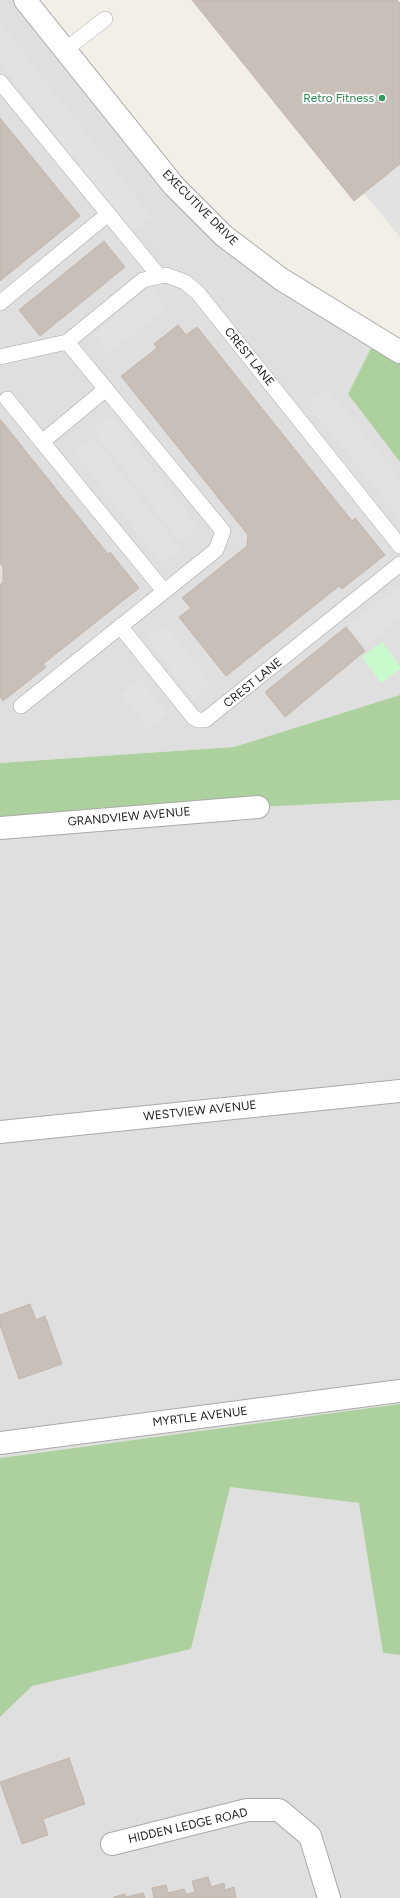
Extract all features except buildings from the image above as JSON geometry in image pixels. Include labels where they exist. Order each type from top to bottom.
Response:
[{"type":"street","name":"EXECUTIVE DRIVE","points":[[25,0],[174,186],[224,236],[281,279],[400,352]]},
{"type":"street","name":"GRANDVIEW AVENUE","points":[[0,828],[258,807]]},
{"type":"street","name":"WESTVIEW AVENUE","points":[[0,1132],[400,1091]]},
{"type":"street","name":"MYRTLE AVENUE","points":[[0,1443],[400,1391]]},
{"type":"street","name":"HIDDEN LEDGE ROAD","points":[[112,1844],[247,1810],[279,1810],[310,1836],[329,1898]]},
{"type":"lane","points":[[65,50],[105,19]]},
{"type":"lane","points":[[0,82],[159,276]]},
{"type":"lane","points":[[0,303],[108,214]]},
{"type":"lane","name":"CREST LANE","points":[[67,342],[143,280],[166,275],[185,282],[198,292],[400,546]]},
{"type":"lane","points":[[0,357],[67,342],[223,531],[216,550],[21,706]]},
{"type":"lane","points":[[42,442],[106,389]]},
{"type":"lane","points":[[7,399],[164,591]]},
{"type":"lane","name":"CREST LANE","points":[[120,626],[193,716],[198,720],[205,720],[400,564]]},
{"type":"shaded area","points":[[0,0],[25,0],[174,186],[376,338],[348,394],[400,462],[400,695],[234,747],[0,763]]},
{"type":"shaded area","points":[[0,23],[152,217],[132,232],[0,64]]},
{"type":"shaded area","points":[[400,164],[400,237],[364,193]]},
{"type":"shaded area","points":[[151,286],[167,307],[109,354],[93,334]]},
{"type":"shaded area","points":[[327,388],[400,479],[400,519],[308,405]]},
{"type":"shaded area","points":[[111,415],[198,527],[180,542],[93,430]]},
{"type":"shaded area","points":[[93,438],[180,548],[161,563],[74,452]]},
{"type":"shaded area","points":[[400,586],[400,618],[366,646],[349,625]]},
{"type":"shaded area","points":[[165,624],[211,684],[193,699],[147,638]]},
{"type":"shaded area","points":[[140,679],[168,714],[149,729],[121,695]]},
{"type":"shaded area","points":[[400,800],[400,1404],[0,1458],[0,826],[258,807]]},
{"type":"shaded area","points":[[230,1487],[360,1503],[383,1653],[400,1655],[400,1898],[0,1898],[0,1717],[31,1686],[191,1649]]},
{"type":"green space","points":[[376,338],[400,352],[400,462],[348,394]]},
{"type":"green space","points":[[382,642],[400,666],[400,669],[381,683],[362,657]]},
{"type":"green space","points":[[400,695],[400,800],[258,807],[0,826],[0,763],[234,747]]},
{"type":"green space","points":[[400,1404],[400,1655],[383,1653],[359,1503],[230,1487],[191,1649],[32,1686],[0,1717],[0,1458]]},
{"type":"place","name":"Retro Fitness","points":[[382,98]]}]
